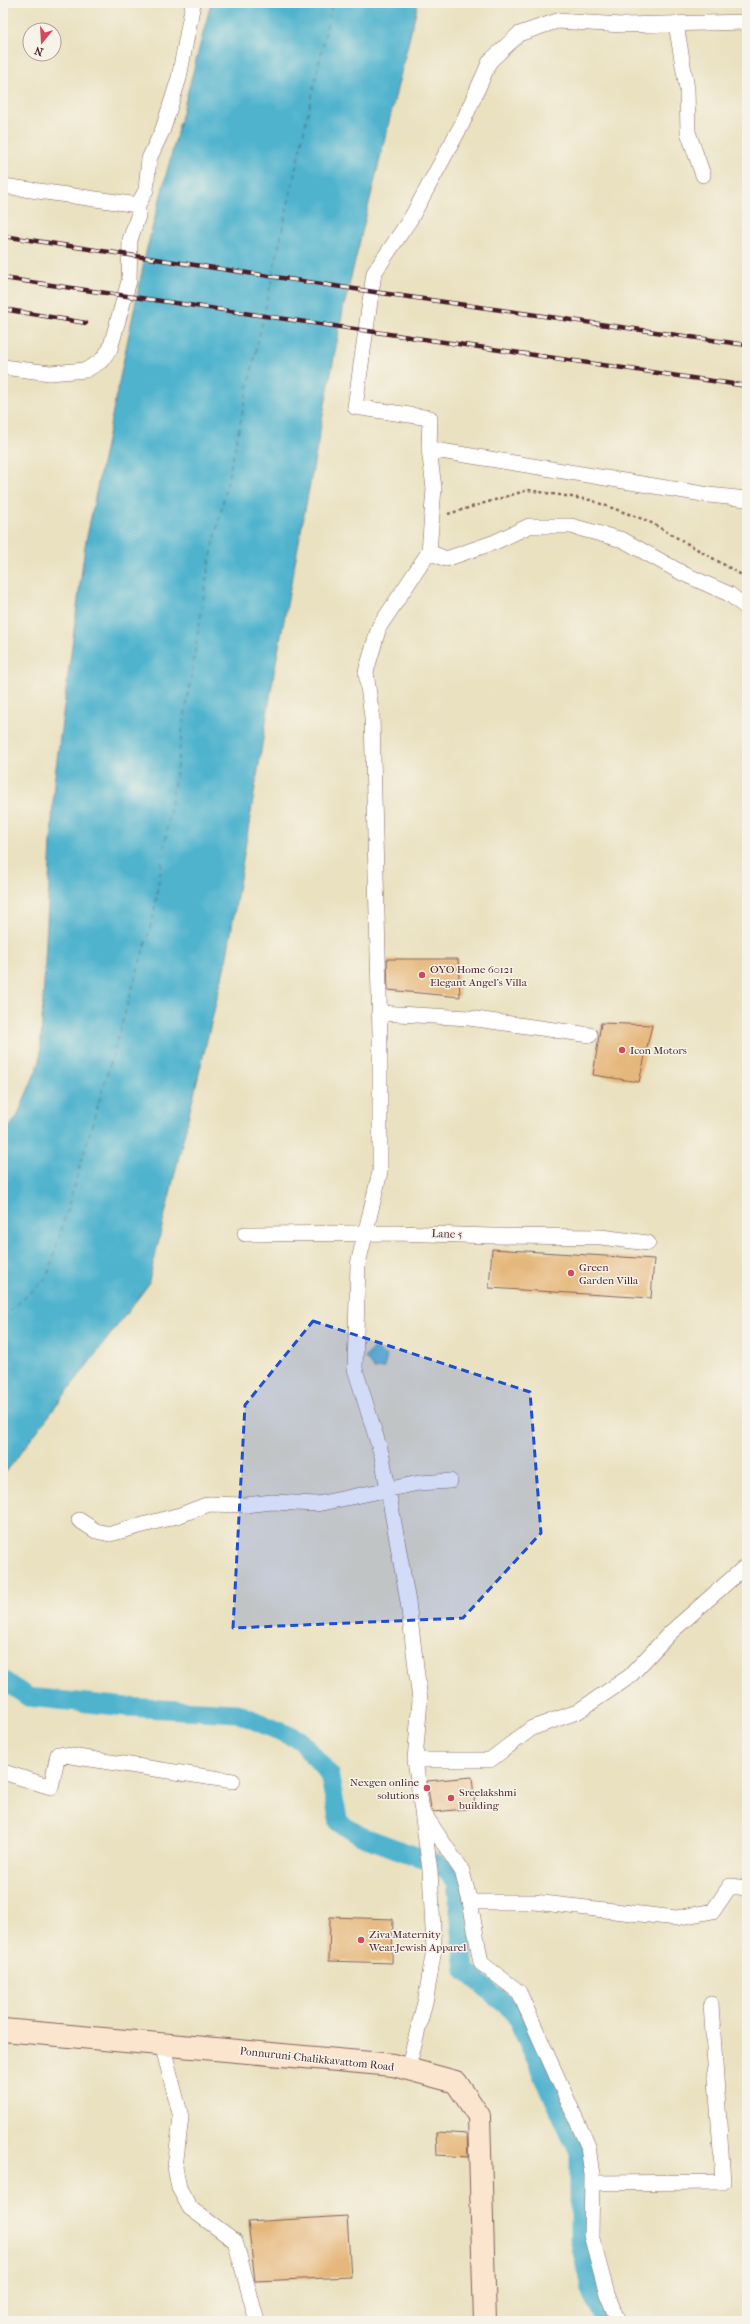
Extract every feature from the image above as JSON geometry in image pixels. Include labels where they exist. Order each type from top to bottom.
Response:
[{"type":"street","points":[[3,367],[50,373],[86,370],[101,361],[110,349],[129,280],[130,240],[138,216],[138,205],[146,190],[149,159],[163,129],[179,78],[193,3]]},
{"type":"street","points":[[408,2069],[426,1998],[434,1949],[430,1870],[415,1760],[420,1700],[408,1602],[382,1456],[355,1369],[358,1264],[380,1172],[380,1014],[372,717],[366,672],[379,627],[429,552],[434,488],[429,449],[430,418],[355,407],[374,273],[412,218],[462,124],[490,61],[519,34],[557,21],[622,25],[747,22]]},
{"type":"street","points":[[676,24],[687,89],[688,132],[703,175]]},
{"type":"street","points":[[3,186],[138,205]]},
{"type":"street","points":[[429,449],[709,495],[747,499]]},
{"type":"street","points":[[429,552],[446,559],[495,542],[529,526],[571,526],[623,540],[684,574],[729,594],[747,608]]},
{"type":"street","points":[[380,1014],[469,1018],[590,1035]]},
{"type":"street","name":"Lane 5","points":[[245,1234],[276,1232],[601,1237],[648,1243]]},
{"type":"street","points":[[79,1520],[96,1531],[110,1534],[174,1517],[209,1504],[245,1505],[272,1502],[317,1504],[419,1483],[450,1481]]},
{"type":"street","points":[[415,1760],[490,1760],[532,1728],[578,1712],[629,1677],[670,1633],[747,1565]]},
{"type":"street","points":[[3,1772],[51,1787],[58,1754],[233,1781]]},
{"type":"street","points":[[422,1810],[462,1871],[470,1902],[481,1963],[519,1992],[588,2146],[592,2183],[591,2235],[607,2294],[618,2321]]},
{"type":"street","points":[[470,1902],[534,1902],[676,1918],[713,1911],[730,1886],[747,1888]]},
{"type":"street","points":[[592,2183],[723,2182],[712,2004]]},
{"type":"street","name":"Ponnuruni-Chalikkavattom Road","points":[[3,2030],[393,2065],[456,2082],[479,2116],[485,2321]]},
{"type":"street","points":[[162,2044],[181,2117],[175,2168],[179,2188],[190,2208],[235,2240],[257,2321]]},
{"type":"highlighted area","points":[[313,1321],[530,1392],[541,1533],[463,1618],[233,1628],[245,1405]]},
{"type":"water","points":[[211,3],[418,3],[343,310],[274,673],[227,957],[148,1285],[3,1476],[3,1136],[17,1117],[40,1061],[54,783],[85,546],[146,252]]},
{"type":"water","points":[[373,1348],[387,1356],[384,1368],[374,1369],[365,1358]]},
{"type":"building","name":"OYO Home 60121 Elegant Angel's Villa","points":[[387,959],[458,959],[460,997],[388,990]]},
{"type":"building","name":"Icon Motors","points":[[601,1023],[652,1025],[639,1082],[593,1075]]},
{"type":"building","name":"Green Garden Villa","points":[[492,1249],[654,1259],[651,1298],[489,1288]]},
{"type":"building","name":"Sreelakshmi building","points":[[472,1777],[475,1808],[434,1812],[431,1808],[427,1781]]},
{"type":"building","name":"Ziva Maternity Wear.Jewish Apparel","points":[[330,1917],[393,1919],[392,1963],[329,1961]]},
{"type":"building","points":[[436,2132],[467,2134],[468,2157],[437,2155]]},
{"type":"building","points":[[347,2216],[351,2277],[255,2281],[248,2222]]},
{"type":"waterway","points":[[3,1680],[28,1697],[127,1707],[237,1713],[300,1740],[329,1774],[339,1823],[361,1836],[440,1865],[456,1881],[465,1970],[514,2012],[579,2153],[579,2238],[590,2288],[606,2321]]},
{"type":"ferry route","points":[[3,1317],[47,1278],[153,918],[207,575],[332,3]]},
{"type":"railway","points":[[3,236],[381,293],[747,345]]},
{"type":"railway","points":[[3,278],[747,386]]},
{"type":"railway","points":[[3,309],[86,323]]},
{"type":"place","name":"OYO Home 60121 Elegant Angel's Villa","points":[[422,975]]},
{"type":"place","name":"Icon Motors","points":[[622,1050]]},
{"type":"place","name":"Green Garden Villa","points":[[571,1273]]},
{"type":"place","name":"Nexgen online solutions","points":[[427,1788]]},
{"type":"place","name":"Sreelakshmi building","points":[[451,1798]]},
{"type":"place","name":"Ziva Maternity Wear.Jewish Apparel","points":[[361,1940]]}]
